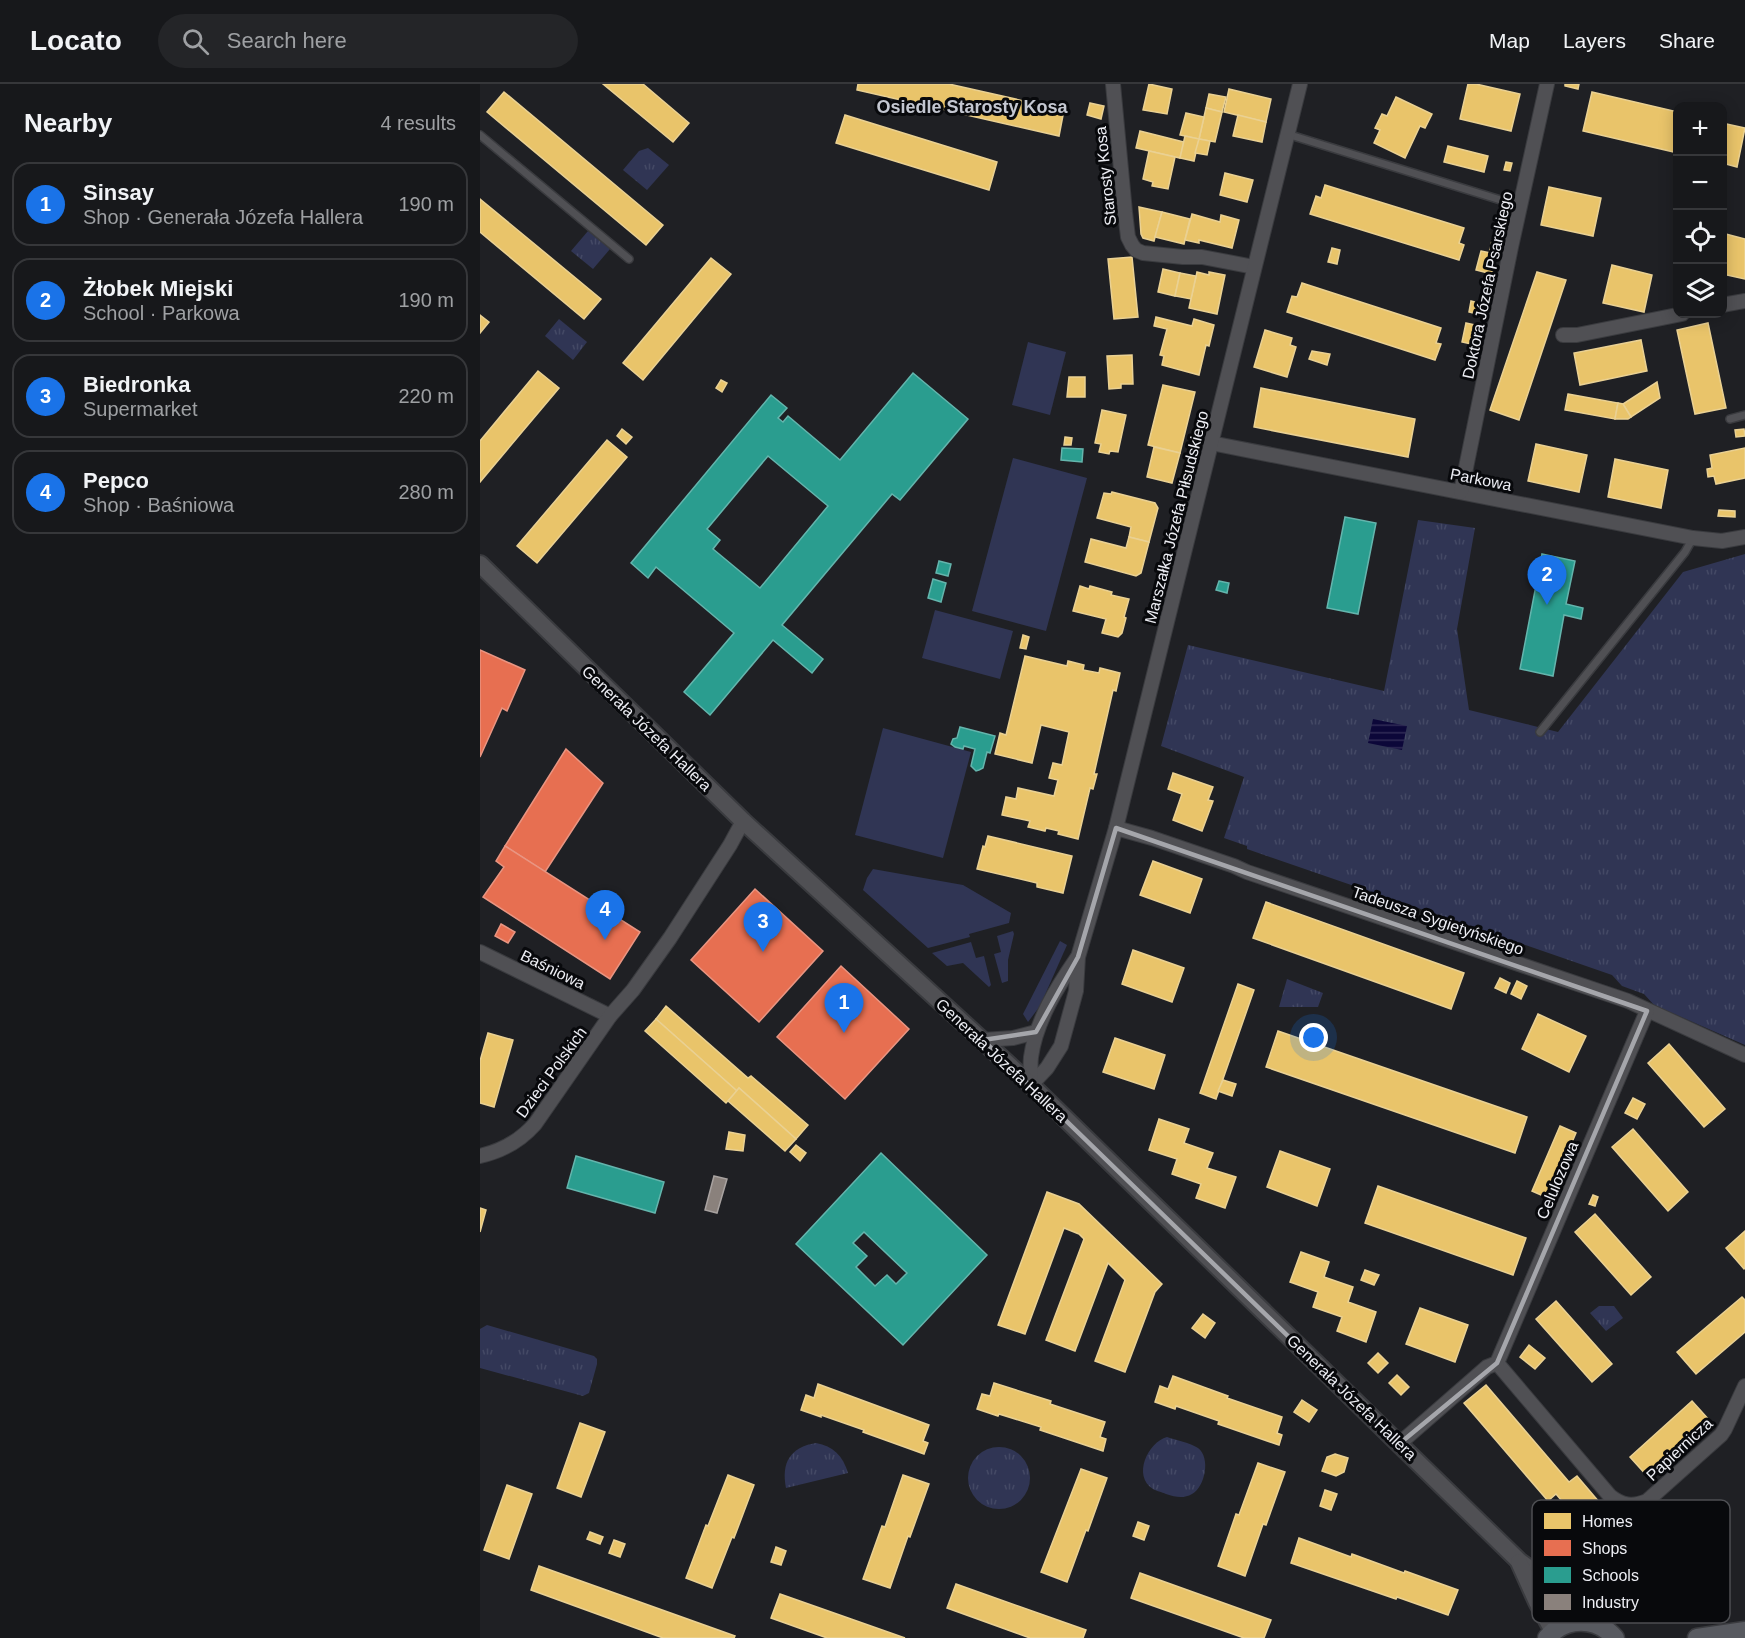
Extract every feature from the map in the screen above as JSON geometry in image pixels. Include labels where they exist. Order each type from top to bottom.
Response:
[{"type":"main road","points":[[1550,1635],[1568,1623]]},
{"type":"main road","points":[[1592,1623],[1601,1626],[1616,1638]]},
{"type":"main road","points":[[1697,1638],[1745,1631]]},
{"type":"street","name":"Starosty Kosa","points":[[1113,84],[1125,212],[1128,237],[1132,245],[1143,253],[1202,257],[1254,267]]},
{"type":"street","name":"Marszałka Józefa Piłsudskiego","points":[[1031,1085],[1047,1068],[1061,1046],[1076,991],[1078,957],[1116,828],[1300,84]]},
{"type":"street","name":"Doktora Józefa Psarskiego","points":[[1461,492],[1547,84]]},
{"type":"street","points":[[1727,304],[1745,301]]},
{"type":"street","points":[[1563,335],[1578,335],[1673,316]]},
{"type":"street","name":"Parkowa","points":[[1211,443],[1693,538],[1722,541],[1745,537]]},
{"type":"street","name":"Generała Józefa Hallera","points":[[480,564],[743,821],[1031,1085],[1519,1561],[1532,1570]]},
{"type":"street","name":"Dzieci Polskich","points":[[480,1156],[498,1151],[524,1137],[535,1124],[610,1016],[633,990],[670,938],[743,821]]},
{"type":"street","name":"Tadeusza Sygietyńskiego","points":[[1116,828],[1152,837],[1247,872],[1628,1001],[1745,1055]]},
{"type":"street","name":"Baśniowa","points":[[480,952],[610,1016]]},
{"type":"street","name":"Marszałka Józefa Piłsudskiego","points":[[1031,1085],[1031,1058],[1036,1032],[1060,983],[1078,957]]},
{"type":"street","name":"Celulozowa","points":[[1497,1363],[1647,1011]]},
{"type":"street","points":[[983,1040],[1013,1038],[1036,1032]]},
{"type":"street","points":[[1399,1444],[1487,1368],[1497,1363]]},
{"type":"street","name":"Papiernicza","points":[[1497,1363],[1615,1500]]},
{"type":"street","name":"Papiernicza","points":[[1648,1500],[1721,1435],[1745,1386]]},
{"type":"street","name":"Generała Józefa Hallera","points":[[1519,1561],[1532,1591]]},
{"type":"lane","points":[[480,135],[629,259]]},
{"type":"lane","points":[[1287,135],[1520,206]]},
{"type":"lane","points":[[1730,419],[1745,416]]},
{"type":"lane","points":[[1540,732],[1685,552],[1693,538]]},
{"type":"highlighted area","points":[[1116,828],[1647,1011],[1497,1363],[1399,1444],[983,1040],[1036,1032],[1078,957]]},
{"type":"green space","points":[[648,148],[669,165],[647,190],[623,170],[639,151]]},
{"type":"green space","points":[[588,231],[610,249],[593,269],[571,251]]},
{"type":"green space","points":[[559,319],[587,342],[573,360],[545,336]]},
{"type":"green space","points":[[1028,342],[1066,352],[1050,415],[1012,405]]},
{"type":"green space","points":[[1013,458],[1087,478],[1046,631],[972,611]]},
{"type":"green space","points":[[1418,520],[1475,528],[1457,629],[1469,710],[1558,732],[1683,572],[1745,554],[1745,1045],[1654,1005],[1644,994],[1622,986],[1612,975],[1247,849],[1247,846],[1224,838],[1244,777],[1161,746],[1188,645],[1384,691]]},
{"type":"green space","points":[[935,610],[1013,631],[1000,679],[922,658]]},
{"type":"green space","points":[[883,728],[971,752],[943,858],[855,835]]},
{"type":"green space","points":[[873,869],[963,885],[1011,913],[1009,923],[969,934],[970,937],[928,948],[863,890]]},
{"type":"green space","points":[[1013,931],[1008,960],[1008,981],[1002,983],[994,954],[1001,952],[997,936]]},
{"type":"green space","points":[[1060,941],[1067,945],[1040,1006],[1028,1022],[1023,1014]]},
{"type":"green space","points":[[971,942],[976,958],[984,956],[991,985],[989,987],[963,963],[947,966],[932,953]]},
{"type":"green space","points":[[1287,979],[1323,993],[1318,1007],[1279,1007]]},
{"type":"green space","points":[[1599,1306],[1614,1306],[1623,1318],[1606,1331],[1590,1313]]},
{"type":"green space","points":[[487,1325],[594,1356],[597,1364],[589,1393],[583,1396],[480,1368],[480,1329]]},
{"type":"green space","points":[[1167,1437],[1198,1448],[1204,1458],[1203,1479],[1197,1490],[1189,1496],[1176,1497],[1154,1490],[1144,1476],[1143,1468],[1149,1452],[1160,1440]]},
{"type":"green space","points":[[816,1443],[836,1453],[848,1473],[786,1488],[785,1471],[789,1458],[800,1448]]},
{"type":"green space","points":[[993,1447],[1005,1447],[1021,1456],[1028,1466],[1030,1478],[1028,1490],[1021,1500],[1005,1509],[993,1509],[982,1504],[973,1495],[968,1484],[968,1472],[973,1461],[982,1452]]},
{"type":"shaded area","points":[[1373,719],[1407,726],[1402,750],[1368,743]]},
{"type":"building: Homes","points":[[603,84],[643,84],[689,123],[673,142]]},
{"type":"building: Homes","points":[[858,84],[949,84],[1064,110],[1059,136],[857,90]]},
{"type":"building: Homes","points":[[1149,84],[1172,89],[1167,114],[1143,110]]},
{"type":"building: Homes","points":[[1468,84],[1520,94],[1511,131],[1460,119]]},
{"type":"building: Homes","points":[[1565,84],[1579,84],[1578,89],[1565,86]]},
{"type":"building: Homes","points":[[1229,89],[1271,99],[1266,122],[1224,112]]},
{"type":"building: Homes","points":[[504,92],[663,225],[646,245],[487,112]]},
{"type":"building: Homes","points":[[1592,92],[1673,111],[1673,152],[1583,131]]},
{"type":"building: Homes","points":[[1209,94],[1226,97],[1222,112],[1206,108]]},
{"type":"building: Homes","points":[[1396,97],[1432,114],[1425,128],[1420,126],[1405,158],[1374,143],[1380,130],[1375,128],[1382,114],[1387,116]]},
{"type":"building: Homes","points":[[1090,103],[1104,106],[1101,119],[1087,115]]},
{"type":"building: Homes","points":[[1206,108],[1222,112],[1215,142],[1199,139]]},
{"type":"building: Homes","points":[[1186,113],[1204,117],[1199,139],[1180,135]]},
{"type":"building: Homes","points":[[845,115],[997,162],[989,190],[836,143]]},
{"type":"building: Homes","points":[[1238,115],[1266,122],[1262,142],[1233,136]]},
{"type":"building: Homes","points":[[1727,124],[1745,128],[1737,167],[1727,164]]},
{"type":"building: Homes","points":[[1140,131],[1184,142],[1180,158],[1136,148]]},
{"type":"building: Homes","points":[[1185,136],[1199,139],[1194,161],[1180,158]]},
{"type":"building: Homes","points":[[1199,139],[1210,141],[1207,155],[1195,153]]},
{"type":"building: Homes","points":[[1448,146],[1488,156],[1484,172],[1444,162]]},
{"type":"building: Homes","points":[[1149,151],[1175,157],[1168,189],[1152,186],[1153,182],[1143,179]]},
{"type":"building: Homes","points":[[1506,162],[1512,163],[1510,171],[1504,170]]},
{"type":"building: Homes","points":[[1225,173],[1253,180],[1247,202],[1220,195]]},
{"type":"building: Homes","points":[[1325,185],[1464,228],[1459,243],[1464,245],[1459,260],[1310,214],[1316,196],[1321,198]]},
{"type":"building: Homes","points":[[1549,187],[1601,198],[1593,236],[1541,225]]},
{"type":"building: Homes","points":[[480,199],[601,299],[584,319],[480,232]]},
{"type":"building: Homes","points":[[1139,207],[1162,212],[1154,241],[1143,238],[1141,234]]},
{"type":"building: Homes","points":[[1162,212],[1190,219],[1184,244],[1155,237]]},
{"type":"building: Homes","points":[[1192,214],[1220,222],[1221,215],[1239,220],[1232,248],[1199,240],[1199,243],[1185,240]]},
{"type":"building: Homes","points":[[1727,234],[1745,239],[1745,279],[1727,275]]},
{"type":"building: Homes","points":[[1492,240],[1500,242],[1498,252],[1490,250]]},
{"type":"building: Homes","points":[[1332,248],[1340,250],[1337,264],[1328,262]]},
{"type":"building: Homes","points":[[1481,251],[1496,254],[1492,274],[1476,270]]},
{"type":"building: Homes","points":[[1132,257],[1138,317],[1114,319],[1108,259]]},
{"type":"building: Homes","points":[[711,258],[731,274],[643,380],[623,363]]},
{"type":"building: Homes","points":[[1612,265],[1652,275],[1644,312],[1603,303]]},
{"type":"building: Homes","points":[[1163,269],[1180,273],[1175,296],[1158,292]]},
{"type":"building: Homes","points":[[1197,272],[1225,275],[1217,314],[1189,308]]},
{"type":"building: Homes","points":[[1537,272],[1566,280],[1519,420],[1490,410]]},
{"type":"building: Homes","points":[[1180,273],[1196,276],[1191,299],[1175,296]]},
{"type":"building: Homes","points":[[1302,283],[1441,328],[1436,343],[1441,344],[1435,360],[1287,312],[1292,296],[1297,297]]},
{"type":"building: Homes","points":[[1471,301],[1483,304],[1481,315],[1469,312]]},
{"type":"building: Homes","points":[[480,315],[489,322],[480,333]]},
{"type":"building: Homes","points":[[1156,317],[1192,326],[1194,319],[1214,325],[1209,346],[1206,345],[1199,375],[1162,365],[1164,356],[1160,355],[1167,329],[1154,326]]},
{"type":"building: Homes","points":[[1466,323],[1480,326],[1476,345],[1462,342]]},
{"type":"building: Homes","points":[[1708,323],[1726,408],[1695,414],[1677,330]]},
{"type":"building: Homes","points":[[1265,330],[1292,338],[1290,345],[1296,347],[1287,377],[1254,367]]},
{"type":"building: Homes","points":[[1641,340],[1647,371],[1580,385],[1574,353]]},
{"type":"building: Homes","points":[[1312,351],[1330,354],[1327,365],[1309,359]]},
{"type":"building: Homes","points":[[1132,355],[1133,384],[1121,384],[1121,388],[1109,389],[1107,356]]},
{"type":"building: Homes","points":[[538,371],[559,388],[480,482],[480,441]]},
{"type":"building: Homes","points":[[1069,377],[1085,377],[1085,397],[1067,397]]},
{"type":"building: Homes","points":[[721,380],[727,383],[722,392],[716,388]]},
{"type":"building: Homes","points":[[1657,382],[1660,398],[1631,417],[1623,404]]},
{"type":"building: Homes","points":[[1163,385],[1195,392],[1180,453],[1148,445]]},
{"type":"building: Homes","points":[[1261,388],[1415,419],[1408,457],[1254,427]]},
{"type":"building: Homes","points":[[1568,394],[1618,403],[1615,419],[1565,410]]},
{"type":"building: Homes","points":[[1618,403],[1623,404],[1631,417],[1615,419]]},
{"type":"building: Homes","points":[[1102,410],[1126,415],[1118,452],[1110,451],[1109,454],[1099,452],[1101,444],[1095,443]]},
{"type":"building: Homes","points":[[622,429],[632,437],[626,444],[617,436]]},
{"type":"building: Homes","points":[[1744,429],[1745,436],[1736,437],[1735,430]]},
{"type":"building: Homes","points":[[1065,437],[1072,438],[1071,445],[1064,445]]},
{"type":"building: Homes","points":[[607,440],[627,457],[537,563],[517,546]]},
{"type":"building: Homes","points":[[1536,444],[1587,455],[1579,492],[1528,481]]},
{"type":"building: Homes","points":[[1154,447],[1180,453],[1172,483],[1147,477]]},
{"type":"building: Homes","points":[[1745,448],[1745,478],[1716,484],[1714,476],[1708,477],[1707,469],[1712,468],[1710,455]]},
{"type":"building: Homes","points":[[1615,459],[1668,470],[1661,508],[1608,497]]},
{"type":"building: Homes","points":[[1112,492],[1155,503],[1158,508],[1149,542],[1129,537],[1131,527],[1097,518],[1104,493],[1111,494]]},
{"type":"building: Homes","points":[[1719,510],[1735,511],[1735,517],[1718,516]]},
{"type":"building: Homes","points":[[1129,537],[1149,542],[1141,573],[1136,576],[1085,562],[1091,539],[1126,548]]},
{"type":"building: Homes","points":[[1080,586],[1089,589],[1090,586],[1112,592],[1111,595],[1129,599],[1122,633],[1118,637],[1102,633],[1106,619],[1073,611]]},
{"type":"building: Homes","points":[[1023,635],[1029,637],[1026,649],[1020,648]]},
{"type":"building: Homes","points":[[1025,656],[1067,666],[1068,661],[1084,665],[1083,670],[1099,673],[1100,668],[1120,673],[1116,691],[1113,690],[1094,774],[1097,774],[1093,789],[1090,788],[1078,839],[1058,834],[1059,831],[1028,827],[1030,821],[1002,815],[1006,797],[1016,799],[1018,788],[1054,796],[1058,780],[1049,778],[1053,763],[1062,765],[1069,732],[1041,725],[1032,763],[995,754],[1000,733],[1006,735]]},
{"type":"building: Homes","points":[[1173,773],[1213,787],[1208,800],[1213,801],[1202,831],[1173,820],[1182,794],[1168,789]]},
{"type":"building: Homes","points":[[988,836],[1072,856],[1063,893],[1037,887],[1037,883],[977,869]]},
{"type":"building: Homes","points":[[1153,861],[1202,879],[1190,913],[1140,895]]},
{"type":"building: Homes","points":[[1266,902],[1464,973],[1451,1009],[1253,938]]},
{"type":"building: Homes","points":[[1133,950],[1184,968],[1172,1002],[1122,984]]},
{"type":"building: Homes","points":[[1500,978],[1510,983],[1506,993],[1495,988]]},
{"type":"building: Homes","points":[[1517,981],[1527,986],[1521,999],[1511,994]]},
{"type":"building: Homes","points":[[1238,984],[1254,990],[1216,1099],[1200,1093]]},
{"type":"building: Homes","points":[[666,1006],[748,1078],[751,1076],[808,1125],[796,1139],[739,1088],[737,1091],[656,1019]]},
{"type":"building: Homes","points":[[1538,1014],[1586,1036],[1569,1072],[1522,1049]]},
{"type":"building: Homes","points":[[656,1019],[737,1091],[726,1103],[645,1031]]},
{"type":"building: Homes","points":[[1278,1031],[1527,1117],[1515,1153],[1266,1067]]},
{"type":"building: Homes","points":[[488,1033],[513,1040],[494,1107],[480,1103],[480,1061]]},
{"type":"building: Homes","points":[[1115,1038],[1165,1055],[1154,1089],[1103,1072]]},
{"type":"building: Homes","points":[[1669,1044],[1725,1109],[1704,1127],[1648,1063]]},
{"type":"building: Homes","points":[[1223,1080],[1236,1084],[1232,1096],[1218,1091]]},
{"type":"building: Homes","points":[[739,1088],[796,1139],[785,1151],[728,1101]]},
{"type":"building: Homes","points":[[1633,1098],[1645,1104],[1637,1119],[1625,1113]]},
{"type":"building: Homes","points":[[1159,1119],[1189,1129],[1184,1143],[1213,1153],[1207,1168],[1236,1177],[1225,1208],[1196,1198],[1201,1184],[1172,1174],[1177,1159],[1149,1150]]},
{"type":"building: Homes","points":[[1560,1126],[1576,1133],[1548,1198],[1532,1191]]},
{"type":"building: Homes","points":[[1633,1129],[1688,1192],[1668,1211],[1612,1147]]},
{"type":"building: Homes","points":[[729,1132],[745,1135],[743,1151],[726,1149]]},
{"type":"building: Homes","points":[[796,1145],[806,1153],[800,1161],[790,1152]]},
{"type":"building: Homes","points":[[1280,1151],[1330,1169],[1317,1206],[1267,1187]]},
{"type":"building: Homes","points":[[1378,1186],[1526,1238],[1513,1275],[1365,1223]]},
{"type":"building: Homes","points":[[1047,1192],[1079,1204],[1162,1284],[1155,1292],[1125,1372],[1095,1361],[1125,1280],[1108,1263],[1075,1351],[1046,1340],[1084,1239],[1079,1234],[1064,1228],[1025,1334],[998,1325]]},
{"type":"building: Homes","points":[[1593,1195],[1598,1197],[1595,1206],[1589,1204]]},
{"type":"building: Homes","points":[[480,1208],[486,1210],[480,1232]]},
{"type":"building: Homes","points":[[1595,1214],[1651,1277],[1631,1295],[1575,1232]]},
{"type":"building: Homes","points":[[1745,1231],[1745,1268],[1744,1269],[1726,1248]]},
{"type":"building: Homes","points":[[1301,1252],[1329,1262],[1324,1277],[1353,1287],[1348,1302],[1376,1312],[1366,1342],[1337,1331],[1342,1317],[1313,1307],[1318,1292],[1290,1282]]},
{"type":"building: Homes","points":[[1365,1270],[1379,1275],[1374,1285],[1361,1280]]},
{"type":"building: Homes","points":[[1742,1297],[1745,1300],[1745,1332],[1696,1374],[1677,1352]]},
{"type":"building: Homes","points":[[1556,1301],[1612,1364],[1592,1382],[1536,1319]]},
{"type":"building: Homes","points":[[1420,1308],[1468,1325],[1455,1362],[1406,1344]]},
{"type":"building: Homes","points":[[1203,1314],[1215,1323],[1205,1338],[1192,1328]]},
{"type":"building: Homes","points":[[1529,1345],[1545,1358],[1535,1369],[1520,1357]]},
{"type":"building: Homes","points":[[1378,1353],[1388,1363],[1378,1373],[1368,1363]]},
{"type":"building: Homes","points":[[1397,1375],[1409,1387],[1401,1395],[1389,1383]]},
{"type":"building: Homes","points":[[1173,1376],[1282,1417],[1277,1433],[1282,1435],[1279,1445],[1218,1424],[1219,1421],[1176,1406],[1175,1409],[1155,1402],[1160,1386],[1168,1389]]},
{"type":"building: Homes","points":[[994,1383],[1051,1401],[1050,1404],[1105,1422],[1100,1437],[1106,1439],[1103,1451],[1040,1430],[1041,1427],[977,1409],[982,1394],[990,1396]]},
{"type":"building: Homes","points":[[818,1384],[929,1425],[923,1441],[928,1443],[924,1454],[863,1432],[864,1430],[801,1410],[806,1395],[814,1398]]},
{"type":"building: Homes","points":[[1486,1385],[1569,1482],[1577,1476],[1597,1500],[1561,1500],[1556,1494],[1547,1500],[1464,1403]]},
{"type":"building: Homes","points":[[1302,1400],[1317,1410],[1309,1422],[1294,1412]]},
{"type":"building: Homes","points":[[1692,1401],[1710,1421],[1648,1477],[1630,1457]]},
{"type":"building: Homes","points":[[580,1423],[605,1432],[581,1497],[557,1488]]},
{"type":"building: Homes","points":[[1335,1454],[1348,1458],[1344,1472],[1336,1476],[1322,1471],[1327,1457]]},
{"type":"building: Homes","points":[[1258,1463],[1285,1472],[1266,1525],[1263,1524],[1245,1576],[1218,1566],[1236,1514],[1239,1515]]},
{"type":"building: Homes","points":[[1081,1469],[1107,1478],[1067,1582],[1041,1572]]},
{"type":"building: Homes","points":[[728,1475],[754,1485],[712,1588],[686,1578]]},
{"type":"building: Homes","points":[[903,1475],[929,1484],[890,1588],[863,1579],[882,1526],[885,1527]]},
{"type":"building: Homes","points":[[507,1485],[532,1494],[509,1559],[484,1550]]},
{"type":"building: Homes","points":[[1325,1490],[1337,1494],[1331,1510],[1320,1506]]},
{"type":"building: Homes","points":[[1138,1522],[1149,1526],[1144,1540],[1133,1536]]},
{"type":"building: Homes","points":[[590,1532],[603,1537],[600,1544],[587,1539]]},
{"type":"building: Homes","points":[[1299,1538],[1351,1557],[1352,1554],[1458,1590],[1448,1615],[1291,1563]]},
{"type":"building: Homes","points":[[614,1540],[625,1544],[620,1557],[609,1553]]},
{"type":"building: Homes","points":[[776,1547],[786,1551],[781,1565],[771,1562]]},
{"type":"building: Homes","points":[[539,1566],[735,1636],[734,1638],[663,1638],[531,1590]]},
{"type":"building: Homes","points":[[1140,1573],[1271,1620],[1264,1638],[1244,1638],[1131,1598]]},
{"type":"building: Homes","points":[[956,1584],[1086,1630],[1083,1638],[1030,1638],[947,1608]]},
{"type":"building: Homes","points":[[780,1594],[905,1638],[827,1638],[771,1618]]},
{"type":"building: Shops","points":[[480,650],[525,670],[507,711],[502,708],[480,757]]},
{"type":"building: Shops","points":[[566,749],[603,783],[545,872],[505,846]]},
{"type":"building: Shops","points":[[505,846],[640,932],[610,979],[483,897],[504,867],[496,861]]},
{"type":"building: Shops","points":[[755,889],[823,951],[759,1022],[691,960]]},
{"type":"building: Shops","points":[[501,924],[515,932],[508,943],[495,936]]},
{"type":"building: Shops","points":[[841,966],[909,1029],[845,1099],[777,1037]]},
{"type":"building: Schools","points":[[913,373],[968,419],[900,500],[892,494],[782,625],[823,659],[812,673],[773,640],[710,715],[684,692],[734,633],[656,567],[648,578],[631,563],[771,395],[787,408],[778,418],[783,422],[788,416],[840,460]],"holes":[[[768,456],[828,506],[760,588],[713,549],[720,540],[707,529]]]},
{"type":"building: Schools","points":[[1062,448],[1083,449],[1082,462],[1061,460]]},
{"type":"building: Schools","points":[[1345,517],[1376,523],[1358,614],[1327,608]]},
{"type":"building: Schools","points":[[1542,554],[1575,561],[1566,604],[1583,608],[1581,619],[1564,615],[1553,676],[1520,669]]},
{"type":"building: Schools","points":[[939,561],[951,564],[948,576],[936,573]]},
{"type":"building: Schools","points":[[933,579],[946,583],[941,602],[928,598]]},
{"type":"building: Schools","points":[[1219,581],[1229,583],[1227,593],[1216,590]]},
{"type":"building: Schools","points":[[960,727],[995,736],[990,753],[987,752],[983,768],[976,771],[971,766],[975,749],[964,746],[963,749],[951,744],[953,739],[957,738]]},
{"type":"building: Schools","points":[[881,1153],[987,1255],[903,1345],[796,1244]],"holes":[[[864,1232],[907,1273],[896,1284],[887,1275],[875,1286],[856,1267],[867,1256],[853,1243]]]},
{"type":"building: Schools","points":[[576,1156],[664,1182],[655,1213],[567,1188]]},
{"type":"building: Industry","points":[[714,1176],[727,1179],[717,1213],[705,1210]]},
{"type":"place","name":"Żłobek Miejski","points":[[1547,605]]},
{"type":"place","name":"Pepco","points":[[605,940]]},
{"type":"place","name":"Biedronka","points":[[763,952]]},
{"type":"place","name":"Sinsay","points":[[844,1033]]},
{"type":"district","name":"Osiedle Starosty Kosa","points":[[972,107]]}]
